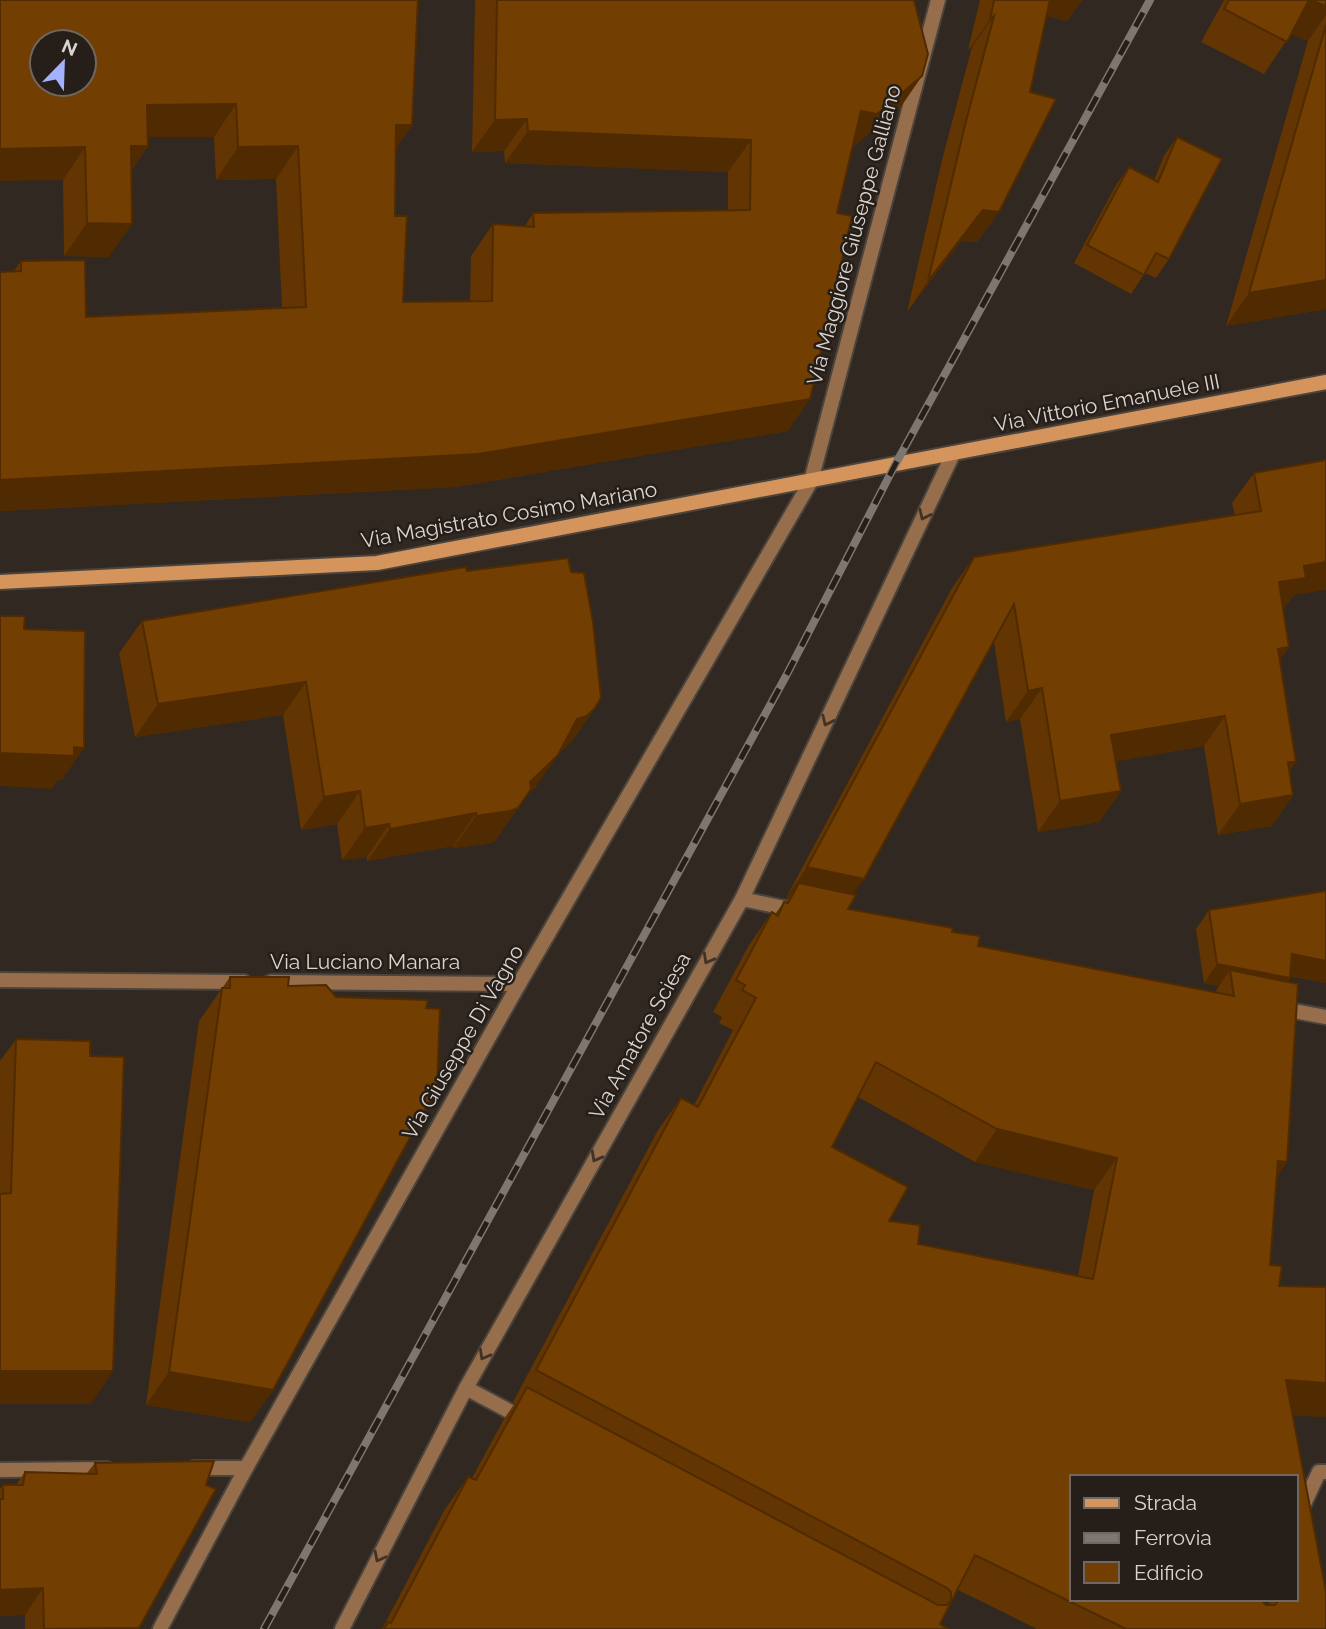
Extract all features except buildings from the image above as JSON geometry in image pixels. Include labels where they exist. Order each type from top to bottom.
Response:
[{"type":"street","name":"Via Maggiore Giuseppe Galliano","points":[[811,481],[938,0]]},
{"type":"street","name":"Via Vittorio Emanuele III","points":[[895,465],[1326,382]]},
{"type":"street","name":"Via Amatore Sciesa","points":[[342,1629],[466,1388],[742,899],[953,454]]},
{"type":"street","name":"Via Magistrato Cosimo Mariano","points":[[0,582],[377,563],[895,465]]},
{"type":"street","name":"Via Giuseppe Di Vagno","points":[[160,1629],[246,1468],[519,984],[811,481]]},
{"type":"street","points":[[742,899],[810,913]]},
{"type":"street","name":"Via Luciano Manara","points":[[0,980],[519,984]]},
{"type":"street","points":[[1258,1003],[1326,1017]]},
{"type":"street","points":[[466,1388],[539,1427]]},
{"type":"street","points":[[178,1468],[246,1468]]},
{"type":"street","points":[[0,1470],[123,1469]]},
{"type":"street","points":[[1298,1517],[1319,1472],[1326,1472]]},
{"type":"railway","points":[[264,1629],[786,676],[895,465],[1150,0]]}]
